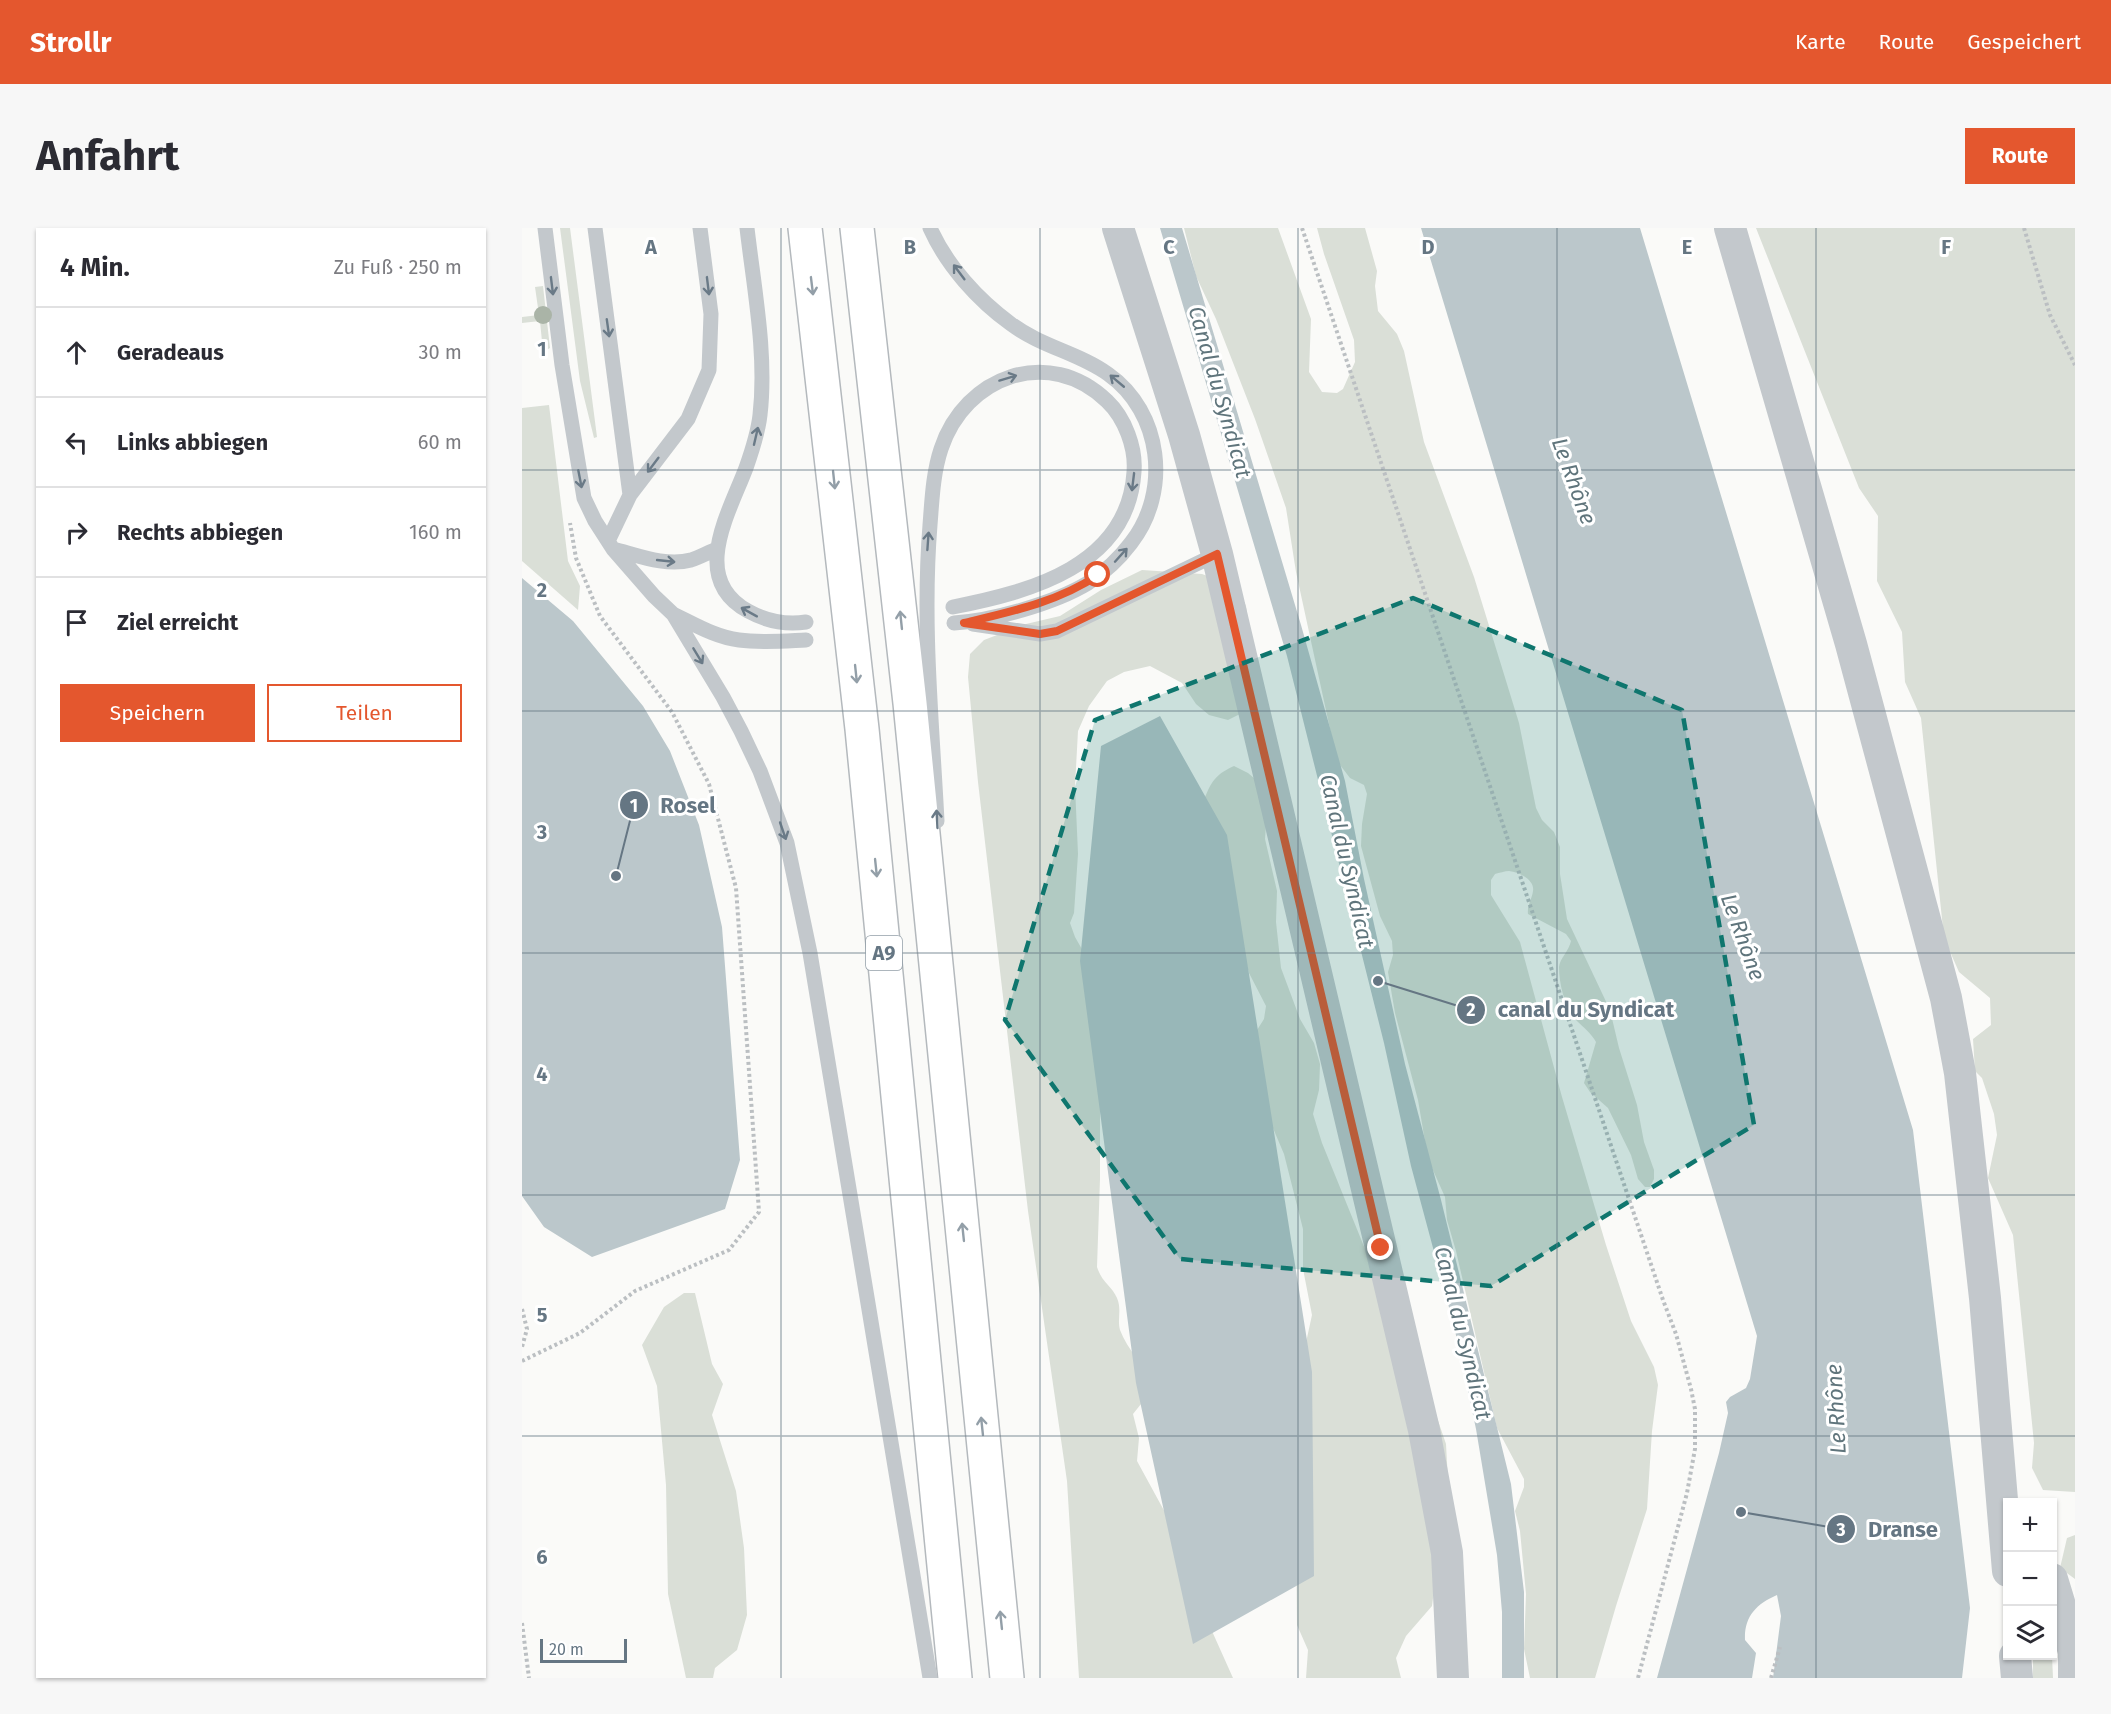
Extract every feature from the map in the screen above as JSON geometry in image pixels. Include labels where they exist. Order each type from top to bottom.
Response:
[{"type":"highway","name":"A9","points":[[805,228],[862,729],[955,1678]]},
{"type":"highway","points":[[857,228],[909,691],[1006,1678]]},
{"type":"street","points":[[1118,228],[1184,435],[1217,554],[1424,1430],[1447,1553],[1453,1678]]},
{"type":"street","points":[[1730,228],[1851,644],[1946,998],[1960,1073],[1984,1287],[2003,1503]]},
{"type":"street","points":[[2057,1596],[2074,1652],[2074,1678]]},
{"type":"street","points":[[2015,1660],[2017,1678]]},
{"type":"lane","points":[[545,228],[584,498],[610,545],[654,596],[673,614],[723,697],[760,771],[787,843],[810,953],[930,1678]]},
{"type":"lane","points":[[595,228],[630,495]]},
{"type":"lane","points":[[610,545],[630,495],[688,419],[709,370],[711,314],[700,228]]},
{"type":"lane","points":[[747,228],[762,372],[760,417],[755,442],[727,515],[717,549],[719,578],[727,594],[734,601],[761,618],[785,623],[806,622]]},
{"type":"lane","points":[[930,228],[959,274],[993,310],[1035,340],[1089,363],[1121,383],[1142,412],[1152,439],[1156,464],[1154,497],[1143,525],[1125,551],[1106,569],[1085,584],[1047,600],[1025,608],[959,623],[1040,634],[1057,631],[1217,554]]},
{"type":"lane","points":[[953,607],[1015,593],[1062,574],[1079,564],[1104,543],[1119,524],[1132,489],[1135,465],[1133,453],[1129,438],[1117,413],[1108,402],[1086,385],[1060,375],[1043,372],[1024,373],[994,382],[975,396],[955,420],[941,447],[935,476],[928,545],[926,599],[953,1130]]},
{"type":"lane","points":[[610,545],[653,560],[677,562],[691,560],[717,549]]},
{"type":"lane","points":[[673,614],[707,631],[738,640],[806,640]]},
{"type":"path","points":[[1302,228],[1676,1334],[1691,1389],[1695,1427],[1692,1467],[1638,1678]]},
{"type":"path","points":[[2024,228],[2050,315],[2075,365]]},
{"type":"path","points":[[522,1361],[580,1333],[635,1291],[729,1250],[759,1212],[736,888],[709,784],[672,712],[600,616],[576,558],[568,514]]},
{"type":"path","points":[[522,1309],[527,1329],[522,1347]]},
{"type":"path","points":[[522,1623],[530,1678]]},
{"type":"path","points":[[1771,1678],[1780,1647]]},
{"type":"highlighted area","points":[[1413,598],[1682,710],[1754,1125],[1491,1286],[1180,1259],[1005,1020],[1095,720]]},
{"type":"shaded area","points":[[560,228],[570,228],[597,437],[594,438],[580,381]]},
{"type":"shaded area","points":[[1184,228],[1278,228],[1311,319],[1309,372],[1322,392],[1337,393],[1343,389],[1355,362],[1354,340],[1317,228],[1365,228],[1377,271],[1375,286],[1378,311],[1397,334],[1404,351],[1424,442],[1474,577],[1519,723],[1536,808],[1542,820],[1554,832],[1560,847],[1560,874],[1567,919],[1610,1010],[1637,1105],[1644,1142],[1654,1170],[1654,1179],[1650,1187],[1645,1187],[1638,1179],[1631,1155],[1608,1108],[1590,1092],[1584,1083],[1596,1042],[1573,1016],[1566,1003],[1560,981],[1559,967],[1571,941],[1566,934],[1528,914],[1533,891],[1529,880],[1513,872],[1495,874],[1491,880],[1491,895],[1520,942],[1562,1097],[1606,1245],[1631,1321],[1654,1367],[1658,1385],[1652,1431],[1647,1509],[1595,1678],[1530,1678],[1524,1649],[1526,1594],[1520,1531],[1515,1511],[1524,1487],[1524,1479],[1497,1428],[1447,1220],[1445,1197],[1428,1159],[1418,1100],[1395,1013],[1388,972],[1393,955],[1392,941],[1380,916],[1361,846],[1367,794],[1364,785],[1350,778],[1337,761],[1296,572],[1286,508],[1255,419],[1216,319],[1196,276]]},
{"type":"shaded area","points":[[1756,228],[2075,228],[2075,1492],[2043,1490],[2032,1468],[2034,1443],[2013,1235],[1988,1178],[1997,1135],[1994,1114],[1982,1078],[1975,1071],[1973,1039],[1991,1025],[1990,998],[1959,972],[1944,938],[1921,718],[1905,682],[1902,632],[1877,581],[1878,516],[1859,488]]},
{"type":"shaded area","points":[[543,286],[550,348],[543,352],[540,321],[522,323],[522,317],[539,315],[535,287]]},
{"type":"shaded area","points":[[549,405],[568,561],[580,586],[578,610],[522,561],[522,408]]},
{"type":"shaded area","points":[[1142,570],[1202,574],[1237,587],[1246,606],[1254,664],[1240,714],[1228,720],[1209,715],[1196,704],[1182,683],[1150,666],[1124,672],[1107,681],[1089,706],[1078,731],[1075,786],[1078,854],[1074,913],[1070,923],[1087,958],[1100,1051],[1097,1267],[1117,1298],[1119,1326],[1123,1337],[1157,1384],[1133,1414],[1139,1438],[1137,1461],[1173,1527],[1190,1582],[1233,1678],[1079,1678],[1067,1481],[1028,1211],[968,677],[970,654],[984,640],[1026,624],[1060,616],[1101,590]]},
{"type":"shaded area","points":[[1234,766],[1248,773],[1261,784],[1267,811],[1265,839],[1277,891],[1276,922],[1281,968],[1300,1019],[1314,1043],[1320,1064],[1319,1090],[1313,1114],[1322,1143],[1434,1409],[1446,1444],[1448,1481],[1432,1606],[1406,1636],[1396,1658],[1401,1678],[1306,1678],[1308,1650],[1297,1625],[1295,1393],[1312,1315],[1303,1269],[1303,1229],[1284,1154],[1253,1081],[1247,1046],[1264,1019],[1266,1006],[1249,973],[1202,804],[1217,777]]},
{"type":"shaded area","points":[[684,1293],[695,1293],[712,1364],[723,1384],[712,1415],[736,1491],[744,1548],[747,1615],[737,1650],[715,1668],[713,1678],[686,1678],[668,1594],[666,1485],[657,1386],[642,1345],[664,1307]]},
{"type":"shaded area","points":[[2075,1535],[2075,1579],[2060,1568],[2067,1538]]},
{"type":"shaded area","points":[[2033,1660],[2052,1660],[2053,1678],[2033,1678]]},
{"type":"water","name":"Canal du Syndicat","points":[[1160,228],[1182,228],[1301,625],[1345,781],[1405,1064],[1511,1484],[1524,1592],[1524,1678],[1502,1678],[1502,1612],[1497,1555],[1476,1429],[1454,1326],[1411,1166],[1384,1043],[1287,656]]},
{"type":"water","name":"Le Rhône","points":[[1421,228],[1640,228],[1913,1130],[1970,1608],[1962,1678],[1773,1678],[1781,1616],[1777,1595],[1757,1607],[1749,1618],[1745,1640],[1756,1653],[1752,1678],[1657,1678],[1719,1453],[1728,1413],[1726,1402],[1730,1397],[1746,1388],[1750,1379],[1757,1336]]},
{"type":"water","points":[[522,578],[573,621],[643,706],[670,751],[699,825],[722,927],[740,1160],[725,1209],[592,1257],[544,1227],[522,1196]]},
{"type":"water","points":[[1160,716],[1227,835],[1312,1372],[1314,1576],[1193,1644],[1136,1383],[1080,961],[1101,746]]},
{"type":"place","name":"Rosel","points":[[616,876]]},
{"type":"place","name":"canal du Syndicat","points":[[1378,981]]},
{"type":"place","name":"Dranse","points":[[1741,1512]]},
{"type":"route","points":[[1098,575],[1070,591],[1025,608],[964,623],[1040,634],[1057,631],[1217,554],[1381,1248]]}]
